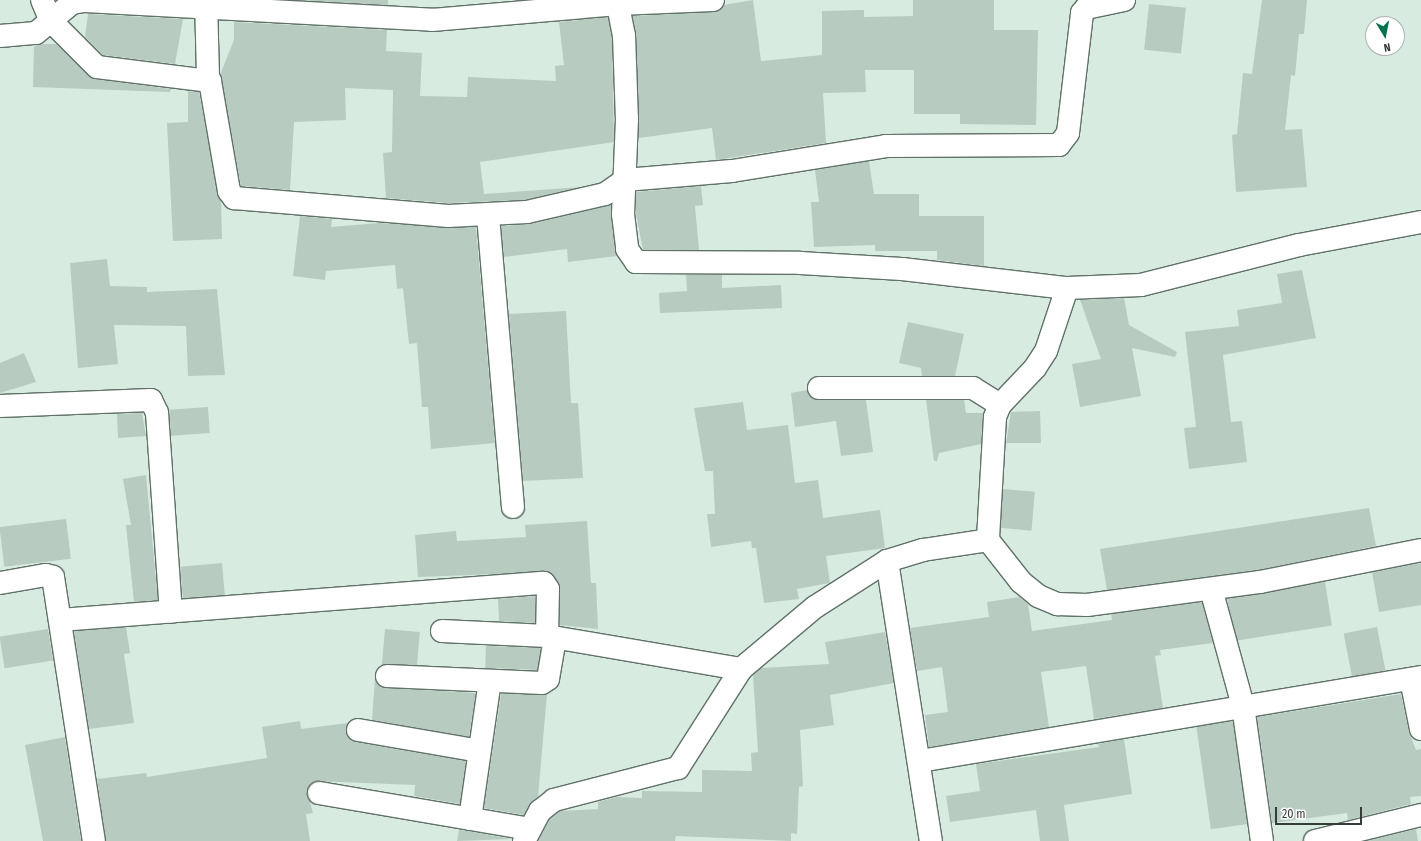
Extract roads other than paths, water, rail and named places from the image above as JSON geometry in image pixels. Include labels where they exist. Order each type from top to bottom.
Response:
[{"type":"street","points":[[42,0],[51,21],[101,69],[208,79]]},
{"type":"street","points":[[0,36],[34,34],[72,3],[85,1],[359,9],[432,20],[617,2],[713,0]]},
{"type":"street","points":[[206,4],[208,79],[214,93],[229,192],[234,198],[448,216],[488,216],[527,212],[604,194],[625,180],[732,171],[886,146],[1059,145],[1068,133],[1084,4],[1124,0]]},
{"type":"street","points":[[617,2],[624,35],[625,180],[623,214],[627,249],[636,262],[800,263],[902,269],[1067,288],[1141,284],[1314,242],[1421,222]]},
{"type":"street","points":[[488,216],[513,508]]},
{"type":"street","points":[[1067,288],[1046,350],[1035,368],[1000,406],[992,428],[988,540],[1021,582],[1038,596],[1057,604],[1087,605],[1211,589],[1421,550]]},
{"type":"street","points":[[819,388],[972,388],[1000,406]]},
{"type":"street","points":[[0,406],[151,400],[157,413],[171,612]]},
{"type":"street","points":[[319,793],[470,819],[527,835],[540,811],[554,800],[678,768],[741,669],[815,606],[887,561],[923,550],[988,540]]},
{"type":"street","points":[[887,561],[920,761],[931,841]]},
{"type":"street","points":[[0,584],[51,575],[60,620],[94,841]]},
{"type":"street","points":[[60,620],[544,583],[548,589],[551,637],[546,681],[490,681],[386,676]]},
{"type":"street","points":[[1211,589],[1243,706],[1262,841]]},
{"type":"street","points":[[442,631],[551,637],[741,669]]},
{"type":"street","points":[[920,761],[1416,678],[1421,729]]},
{"type":"street","points":[[470,819],[490,681]]},
{"type":"street","points":[[358,730],[479,751]]},
{"type":"street","points":[[1315,841],[1421,816]]}]
